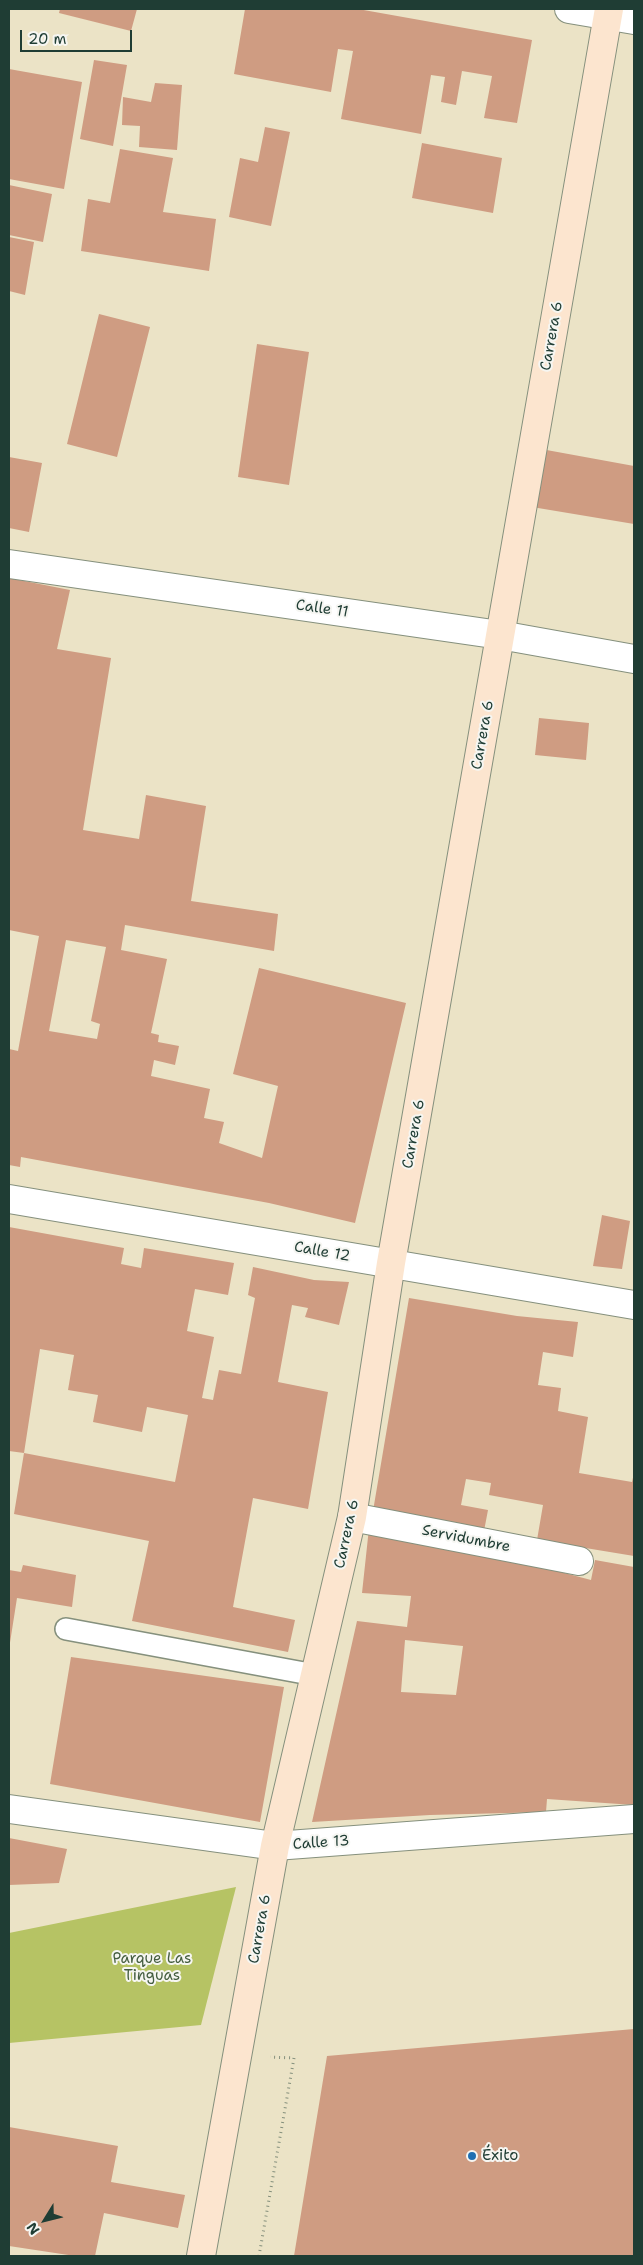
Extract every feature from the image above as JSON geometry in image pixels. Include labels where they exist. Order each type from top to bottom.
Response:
[{"type":"street","points":[[570,9],[608,12],[634,20]]},
{"type":"street","name":"Carrera 6","points":[[201,2256],[276,1846],[352,1517],[391,1263],[608,12]]},
{"type":"street","name":"Calle 11","points":[[9,564],[500,635],[634,660]]},
{"type":"street","name":"Calle 12","points":[[9,1199],[634,1305]]},
{"type":"street","name":"Servidumbre","points":[[352,1517],[579,1561]]},
{"type":"street","name":"Calle 13","points":[[9,1809],[276,1846],[634,1819]]},
{"type":"lane","points":[[66,1629],[315,1674]]},
{"type":"path","points":[[238,2055],[294,2058],[259,2256]]},
{"type":"green space","name":"Parque Las Tinguas","points":[[236,1887],[201,2025],[9,2043],[9,1933]]},
{"type":"building","points":[[60,9],[137,9],[131,31],[59,13]]},
{"type":"building","points":[[245,9],[358,9],[532,40],[517,123],[484,118],[492,76],[462,71],[456,105],[441,102],[445,77],[431,75],[421,134],[341,119],[353,51],[338,49],[331,92],[234,74]]},
{"type":"building","points":[[94,60],[127,65],[113,146],[80,139]]},
{"type":"building","points":[[9,69],[82,82],[64,189],[9,179]]},
{"type":"building","points":[[155,83],[182,85],[177,150],[139,147],[140,126],[122,125],[123,97],[151,102]]},
{"type":"building","points":[[265,127],[290,132],[271,226],[229,217],[240,158],[258,162]]},
{"type":"building","points":[[422,143],[502,158],[493,213],[412,198]]},
{"type":"building","points":[[120,149],[173,158],[163,212],[216,219],[209,271],[81,251],[88,199],[110,203]]},
{"type":"building","points":[[9,185],[52,194],[43,242],[9,235]]},
{"type":"building","points":[[9,237],[34,242],[25,295],[9,291]]},
{"type":"building","points":[[99,314],[150,327],[117,457],[67,444]]},
{"type":"building","points":[[257,344],[309,352],[289,485],[238,477]]},
{"type":"building","points":[[541,449],[634,466],[634,524],[532,507]]},
{"type":"building","points":[[9,457],[42,463],[29,532],[9,528]]},
{"type":"building","points":[[9,578],[70,590],[57,649],[111,658],[83,830],[139,839],[146,795],[206,806],[191,901],[278,914],[274,951],[125,925],[121,950],[167,959],[151,1033],[159,1035],[158,1042],[179,1046],[175,1065],[154,1060],[151,1076],[210,1089],[204,1118],[224,1122],[219,1143],[262,1158],[278,1086],[233,1074],[259,968],[406,1003],[355,1223],[269,1203],[21,1157],[20,1167],[9,1165],[9,1049],[18,1051],[39,936],[9,930]],"holes":[[[66,940],[106,947],[91,1021],[100,1024],[97,1039],[49,1031]]]},
{"type":"building","points":[[539,718],[589,723],[586,760],[535,755]]},
{"type":"building","points":[[602,1215],[630,1221],[622,1269],[593,1266]]},
{"type":"building","points":[[9,1227],[124,1248],[121,1264],[141,1268],[144,1248],[234,1263],[228,1295],[195,1289],[187,1331],[214,1337],[202,1398],[213,1400],[219,1370],[241,1374],[255,1298],[248,1295],[253,1267],[314,1280],[349,1282],[339,1325],[305,1317],[308,1308],[292,1305],[278,1382],[328,1392],[308,1509],[253,1498],[233,1607],[295,1620],[288,1652],[132,1621],[149,1541],[14,1514],[24,1453],[9,1451]],"holes":[[[40,1349],[74,1355],[68,1390],[98,1395],[93,1422],[142,1432],[147,1407],[188,1415],[175,1482],[24,1453]]]},
{"type":"building","points":[[409,1298],[517,1316],[578,1322],[573,1357],[543,1352],[538,1385],[561,1388],[558,1411],[588,1417],[579,1473],[632,1482],[634,1473],[634,1556],[537,1540],[543,1505],[489,1495],[491,1483],[466,1479],[461,1505],[488,1510],[484,1531],[373,1511]]},
{"type":"building","points":[[369,1528],[534,1565],[591,1580],[595,1560],[634,1567],[634,1805],[547,1799],[546,1812],[430,1815],[312,1822],[357,1621],[407,1627],[411,1596],[362,1593]],"holes":[[[405,1640],[463,1646],[456,1695],[401,1692]]]},
{"type":"building","points":[[23,1565],[76,1575],[72,1607],[17,1598],[9,1649],[9,1570],[21,1572]]},
{"type":"building","points":[[71,1657],[284,1687],[260,1822],[50,1784]]},
{"type":"building","points":[[9,1838],[67,1849],[59,1883],[9,1885]]},
{"type":"building","name":"Éxito","points":[[634,2029],[634,2256],[294,2256],[327,2056]]},
{"type":"building","points":[[9,2127],[118,2146],[111,2182],[185,2195],[178,2228],[104,2213],[95,2256],[75,2256],[9,2246]]},
{"type":"place","name":"Éxito","points":[[472,2156]]}]
